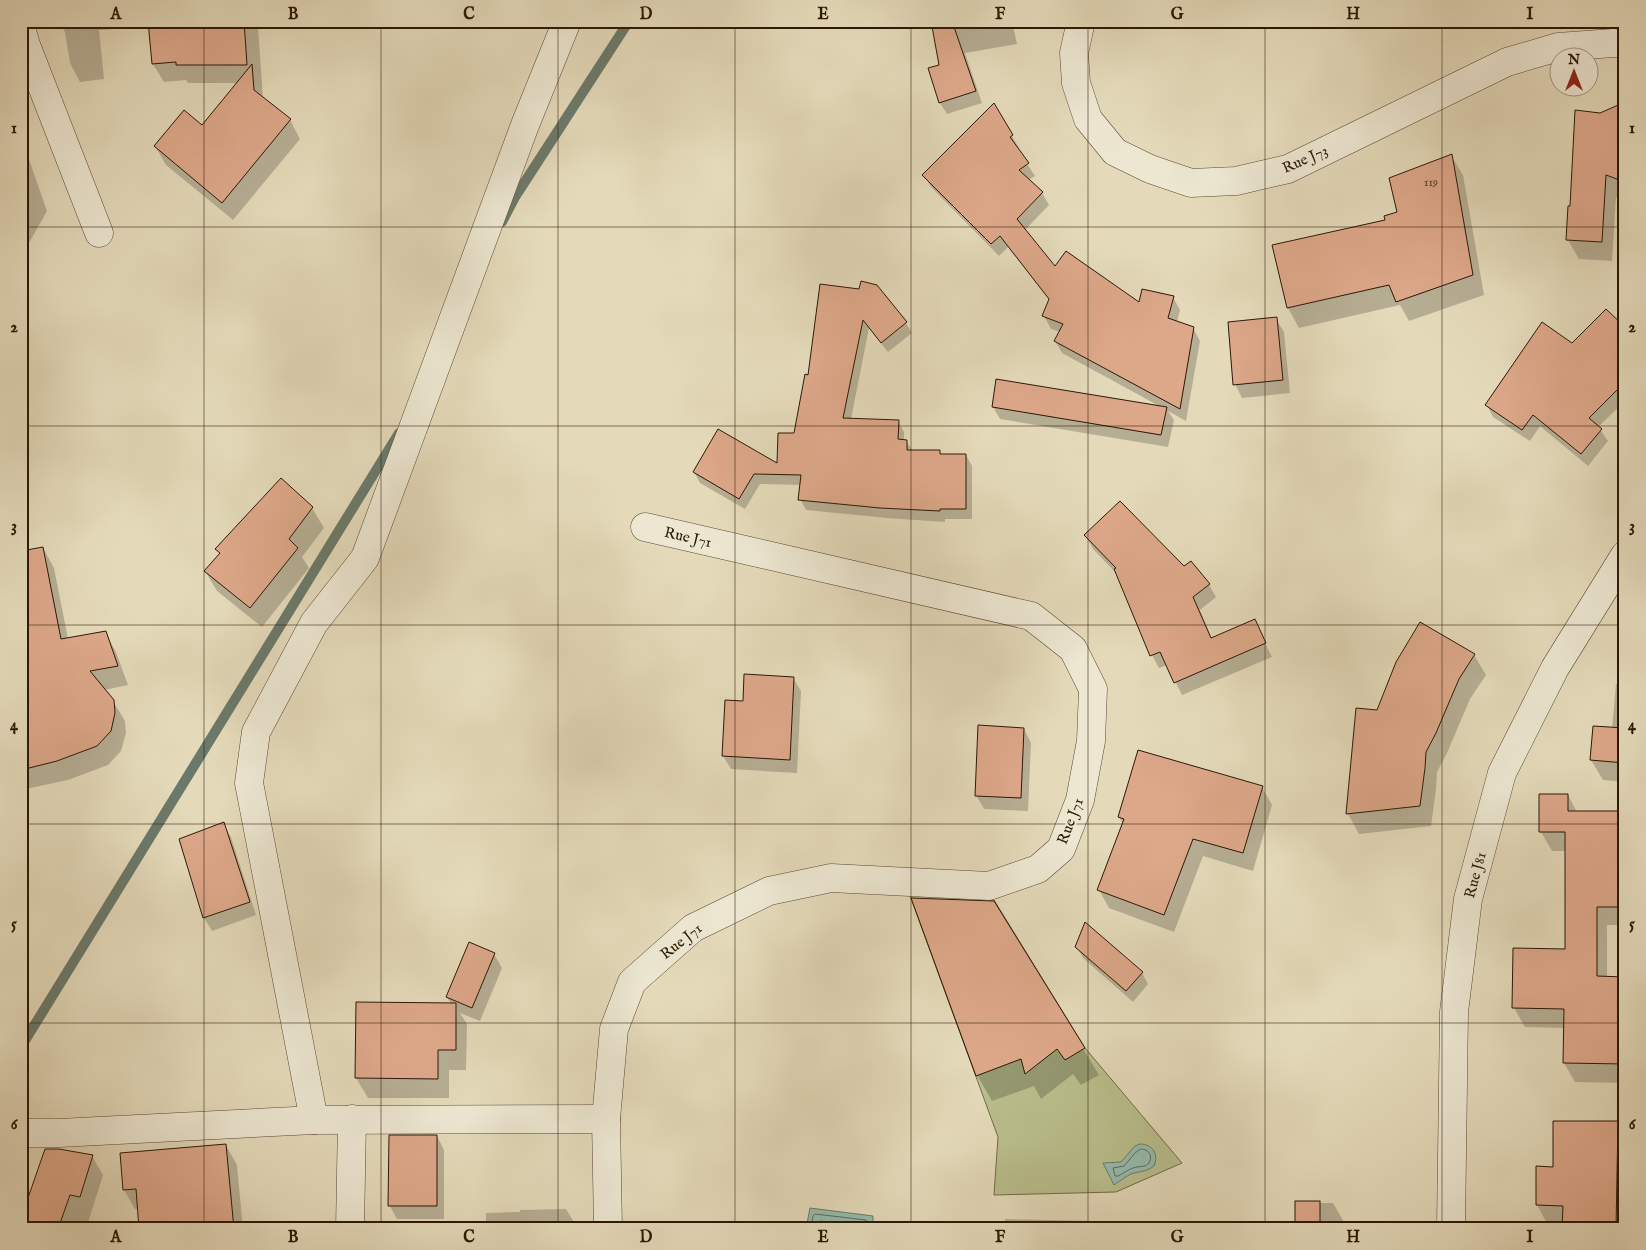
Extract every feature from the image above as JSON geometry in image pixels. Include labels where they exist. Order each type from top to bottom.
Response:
[{"type":"street","points":[[314,1120],[249,783],[256,732],[314,623],[365,558],[524,125],[567,21]]},
{"type":"street","name":"Rue J73","points":[[1081,21],[1074,53],[1076,83],[1088,119],[1114,152],[1150,169],[1191,183],[1236,181],[1288,169],[1507,62],[1558,47],[1613,42],[1625,44]]},
{"type":"street","points":[[21,28],[99,233]]},
{"type":"street","name":"Rue J71","points":[[608,1229],[606,1119],[614,1029],[632,982],[693,928],[769,891],[831,878],[990,886],[1038,869],[1061,849],[1080,800],[1091,741],[1093,689],[1073,649],[1031,616],[645,527]]},
{"type":"street","name":"Rue J81","points":[[1451,1229],[1454,1012],[1468,899],[1502,773],[1555,668],[1625,555]]},
{"type":"street","points":[[350,1229],[352,1119]]},
{"type":"street","points":[[21,1133],[59,1133],[352,1119],[606,1119]]},
{"type":"green space","points":[[909,893],[994,900],[1085,1048],[1182,1163],[1116,1192],[994,1195],[998,1137]]},
{"type":"water","points":[[1145,1144],[1154,1151],[1156,1158],[1154,1166],[1131,1174],[1114,1185],[1103,1163],[1121,1162],[1135,1146]]},
{"type":"water","points":[[810,1208],[873,1216],[873,1229],[806,1229]]},
{"type":"building","points":[[148,21],[244,21],[247,65],[176,65],[176,62],[152,64]]},
{"type":"building","points":[[931,21],[952,21],[976,91],[939,103],[928,68],[939,65]]},
{"type":"building","points":[[252,64],[254,90],[291,119],[222,203],[154,146],[184,110],[202,125]]},
{"type":"building","points":[[1625,102],[1625,182],[1606,175],[1602,242],[1566,240],[1568,206],[1570,206],[1575,110],[1600,113]]},
{"type":"building","points":[[994,103],[1013,135],[1010,137],[1029,163],[1019,170],[1043,192],[1017,219],[1055,266],[1066,251],[1139,302],[1142,289],[1174,296],[1168,318],[1194,327],[1180,409],[1054,341],[1063,324],[1042,316],[1049,299],[1000,236],[991,244],[922,175]]},
{"type":"building","points":[[1452,154],[1473,275],[1396,302],[1389,285],[1287,308],[1272,245],[1385,220],[1384,216],[1397,212],[1389,178]]},
{"type":"building","points":[[861,281],[877,285],[907,322],[881,343],[863,320],[843,418],[899,420],[898,439],[907,440],[907,450],[940,450],[940,454],[966,454],[966,509],[940,509],[940,511],[880,508],[798,500],[801,475],[754,474],[739,499],[693,472],[718,429],[777,463],[778,433],[794,433],[805,374],[808,375],[820,284],[859,289]]},
{"type":"building","points":[[1606,309],[1625,327],[1625,382],[1589,418],[1602,429],[1581,454],[1533,415],[1522,430],[1485,405],[1542,322],[1572,343]]},
{"type":"building","points":[[1277,317],[1283,380],[1233,385],[1228,322]]},
{"type":"building","points":[[996,379],[1167,407],[1161,435],[992,407]]},
{"type":"building","points":[[281,478],[313,507],[289,539],[298,548],[250,608],[204,571],[220,553],[215,549]]},
{"type":"building","points":[[1120,501],[1184,566],[1191,561],[1210,584],[1193,597],[1211,638],[1255,619],[1266,643],[1174,683],[1160,652],[1150,656],[1114,569],[1116,568],[1084,535]]},
{"type":"building","points":[[43,547],[61,639],[106,631],[118,666],[90,671],[114,700],[115,713],[111,731],[97,746],[57,761],[21,770],[21,551]]},
{"type":"building","points":[[1420,622],[1475,654],[1459,679],[1426,752],[1420,806],[1346,814],[1356,708],[1377,710],[1396,662]]},
{"type":"building","points":[[744,674],[794,677],[790,760],[722,756],[725,700],[743,701]]},
{"type":"building","points":[[978,725],[1024,728],[1021,798],[975,796]]},
{"type":"building","points":[[1593,726],[1625,728],[1625,763],[1590,760]]},
{"type":"building","points":[[1138,750],[1263,786],[1243,853],[1193,839],[1164,915],[1097,890],[1124,819],[1118,817]]},
{"type":"building","points":[[1539,794],[1568,794],[1568,811],[1625,811],[1625,907],[1597,907],[1597,976],[1625,977],[1625,1064],[1563,1063],[1564,1009],[1512,1008],[1513,948],[1565,949],[1565,832],[1539,832]]},
{"type":"building","points":[[224,822],[250,902],[203,918],[179,839]]},
{"type":"building","points":[[911,898],[994,901],[1085,1048],[1065,1060],[1057,1049],[1025,1074],[1021,1059],[976,1076]]},
{"type":"building","points":[[1085,922],[1143,972],[1126,991],[1075,947]]},
{"type":"building","points":[[469,942],[495,953],[472,1008],[446,997]]},
{"type":"building","points":[[356,1002],[456,1003],[456,1050],[438,1050],[438,1079],[355,1078]]},
{"type":"building","points":[[1553,1121],[1618,1121],[1616,1229],[1562,1229],[1563,1206],[1536,1205],[1536,1166],[1553,1167]]},
{"type":"building","points":[[389,1135],[437,1135],[437,1206],[388,1206]]},
{"type":"building","points":[[226,1144],[234,1229],[139,1229],[136,1189],[123,1190],[120,1153]]},
{"type":"building","points":[[45,1149],[59,1149],[93,1155],[80,1197],[70,1195],[58,1229],[21,1229],[21,1218]]},
{"type":"building","points":[[1295,1201],[1320,1201],[1320,1229],[1295,1229]]},
{"type":"waterway","points":[[502,222],[515,197],[629,21]]},
{"type":"waterway","points":[[21,1047],[399,433]]}]
